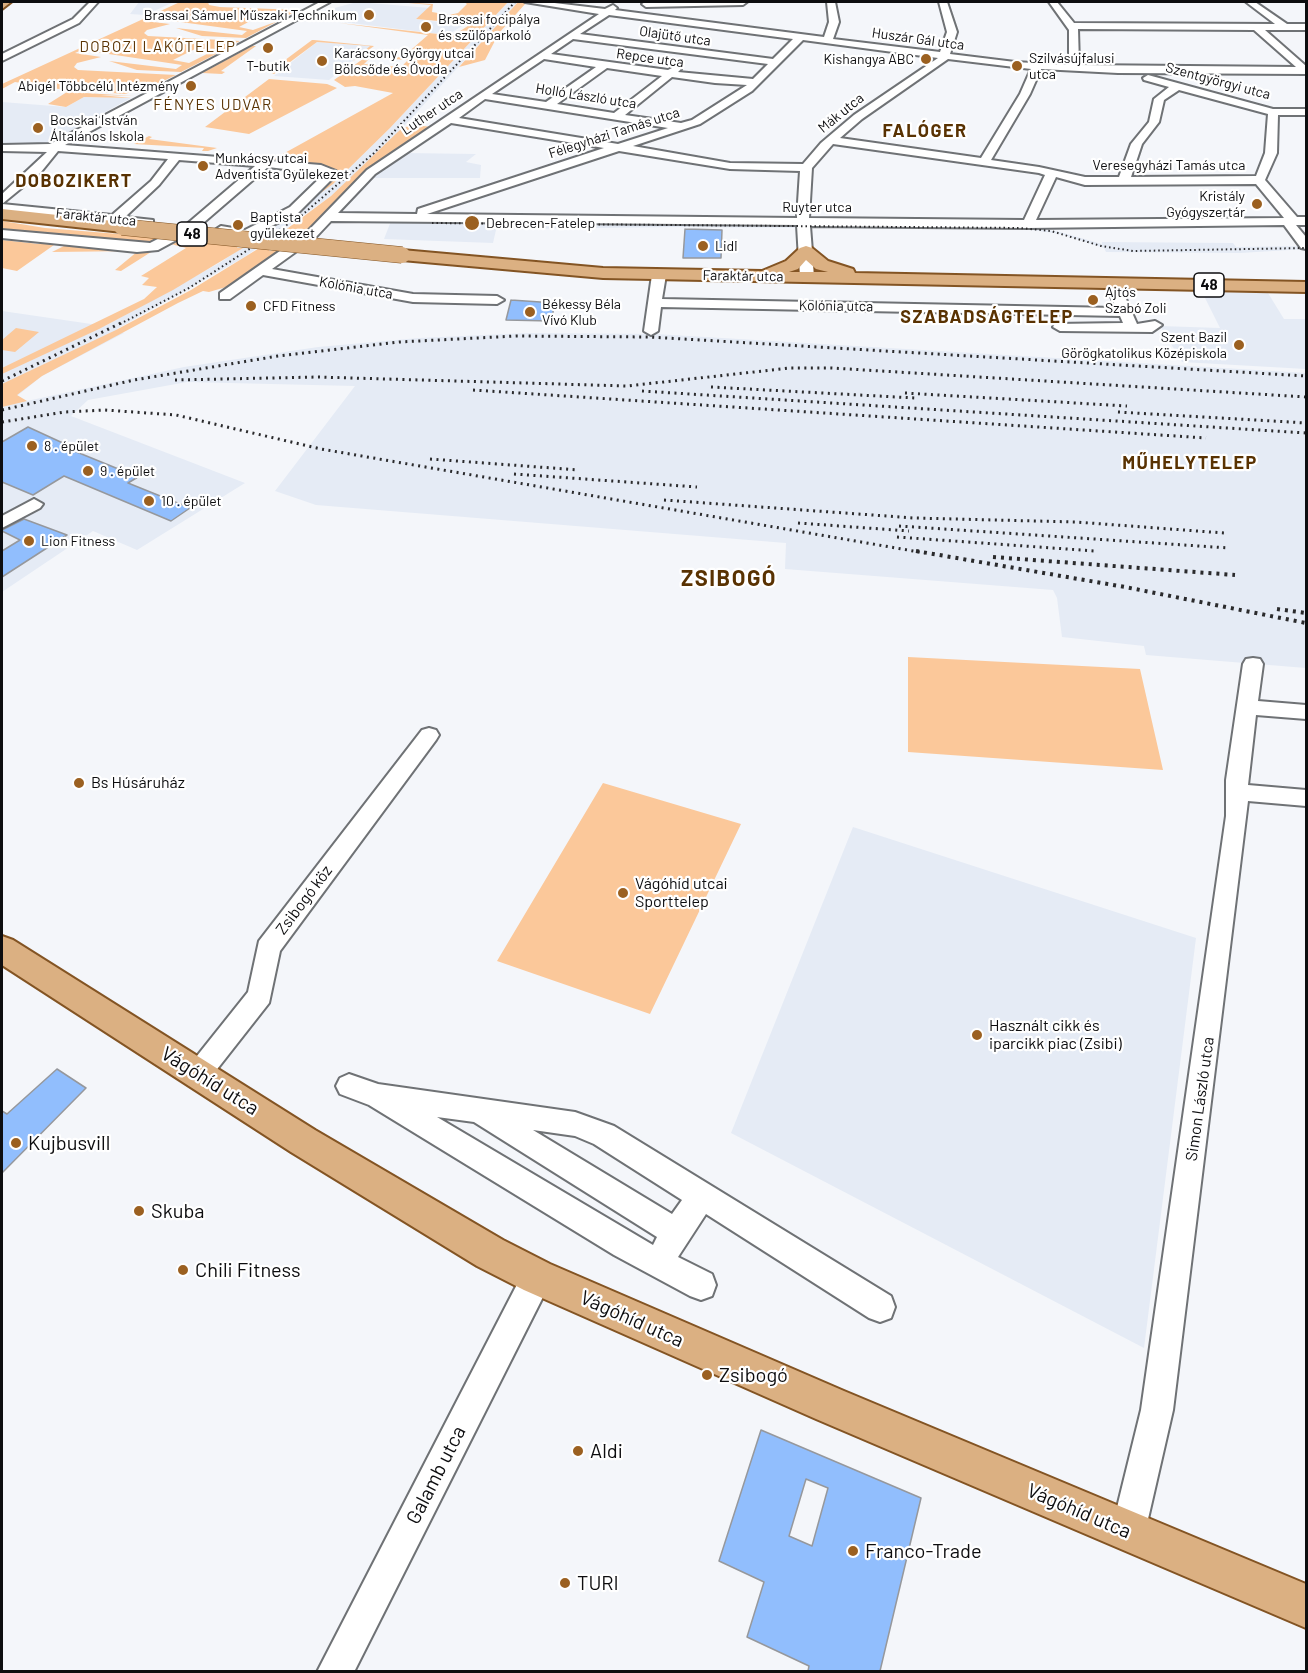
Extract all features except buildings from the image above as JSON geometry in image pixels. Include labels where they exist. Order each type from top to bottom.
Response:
[{"type":"main road","points":[[2,6],[5,2]]},
{"type":"main road","name":"Faraktár utca","points":[[2,214],[508,266],[636,274],[1306,287]]},
{"type":"main road","points":[[749,276],[789,267],[800,260],[805,236]]},
{"type":"main road","points":[[805,236],[822,265],[871,279]]},
{"type":"main road","name":"Vágóhíd utca","points":[[2,949],[303,1141],[490,1253],[537,1277],[1128,1532],[1306,1606]]},
{"type":"street","points":[[2,58],[75,21],[94,2]]},
{"type":"street","points":[[52,147],[326,2]]},
{"type":"street","name":"Huszár Gál utca","points":[[529,2],[1037,66],[1124,70],[1306,70]]},
{"type":"street","name":"Luther utca","points":[[261,271],[311,235],[366,176],[621,2]]},
{"type":"street","points":[[688,4],[706,2]]},
{"type":"street","points":[[636,3],[743,2]]},
{"type":"street","points":[[828,41],[834,22],[831,2]]},
{"type":"street","points":[[944,2],[952,32],[945,56]]},
{"type":"street","points":[[1053,2],[1072,26],[1076,38],[1074,69]]},
{"type":"street","points":[[1250,2],[1285,27]]},
{"type":"street","points":[[1072,26],[1306,27]]},
{"type":"street","points":[[1257,27],[1306,70]]},
{"type":"street","name":"Olajütő utca","points":[[571,36],[776,62]]},
{"type":"street","name":"Félegyházi Tamás utca","points":[[413,218],[424,212],[684,127],[709,115],[754,82],[801,37]]},
{"type":"street","points":[[617,116],[696,53]]},
{"type":"street","name":"Repce utca","points":[[542,56],[669,74],[754,82]]},
{"type":"street","name":"Mák utca","points":[[806,168],[831,140],[867,110],[945,56]]},
{"type":"street","points":[[548,106],[605,65]]},
{"type":"street","points":[[984,162],[1025,94],[1037,66]]},
{"type":"street","name":"Szentgyörgyi utca","points":[[1124,70],[1273,112],[1306,112]]},
{"type":"street","points":[[1124,180],[1137,144],[1154,122],[1160,98],[1177,86]]},
{"type":"street","name":"Holló László utca","points":[[483,96],[684,127]]},
{"type":"street","points":[[1273,112],[1271,153],[1264,175],[1259,180],[1292,221],[1290,225],[1306,245]]},
{"type":"street","points":[[448,119],[738,167],[806,168],[807,277]]},
{"type":"street","name":"Veresegyházi Tamás utca","points":[[831,140],[1053,173],[1085,181],[1259,180]]},
{"type":"street","points":[[2,200],[37,170],[53,152],[52,147]]},
{"type":"street","points":[[2,148],[52,147],[265,164]]},
{"type":"street","points":[[115,219],[155,183],[177,156]]},
{"type":"street","points":[[191,227],[265,164]]},
{"type":"street","name":"Faraktár utca","points":[[2,208],[247,234],[294,210],[332,174],[324,168],[265,164]]},
{"type":"street","points":[[1028,224],[1053,173]]},
{"type":"street","name":"Ruyter utca","points":[[328,217],[413,218],[805,236],[1028,224],[1306,221]]},
{"type":"street","name":"Faraktár utca","points":[[2,234],[145,248],[162,244],[191,227]]},
{"type":"street","points":[[805,236],[824,229]]},
{"type":"street","points":[[225,296],[261,271]]},
{"type":"street","name":"Kolónia utca","points":[[261,271],[413,298],[496,300]]},
{"type":"street","points":[[651,331],[659,274]]},
{"type":"street","points":[[1112,283],[1133,328]]},
{"type":"street","name":"Kolónia utca","points":[[655,303],[1125,312]]},
{"type":"street","points":[[1060,327],[1152,328],[1155,326]]},
{"type":"street","points":[[2,524],[34,504]]},
{"type":"street","name":"Simon László utca","points":[[1128,1532],[1156,1410],[1170,1320],[1234,839],[1237,780],[1252,664]]},
{"type":"street","points":[[1247,707],[1306,712]]},
{"type":"street","name":"Zsibogó köz","points":[[198,1074],[260,996],[268,948],[429,735]]},
{"type":"street","points":[[1238,792],[1306,798]]},
{"type":"street","points":[[350,1086],[378,1096],[574,1124],[594,1131],[703,1195],[880,1307]]},
{"type":"street","points":[[378,1096],[624,1245],[701,1285]]},
{"type":"street","points":[[476,1111],[676,1232]]},
{"type":"street","points":[[658,1263],[676,1232],[703,1195]]},
{"type":"street","name":"Galamb utca","points":[[334,1671],[537,1277]]},
{"type":"shaded area","points":[[139,2],[174,2],[145,15],[130,14]]},
{"type":"shaded area","points":[[180,2],[208,2],[209,5],[220,7],[299,10],[280,19],[258,17],[239,27],[253,30],[278,21],[246,38],[202,36],[176,28],[242,35],[247,31],[151,18],[145,21],[170,24],[147,30],[144,33],[148,36],[240,41],[221,51],[197,48],[173,60],[189,63],[211,52],[218,53],[181,72],[137,70],[109,61],[176,69],[182,65],[82,50],[75,53],[101,57],[77,63],[74,67],[78,70],[176,75],[155,85],[145,84],[126,94],[65,90],[15,82],[2,89],[2,84]]},
{"type":"shaded area","name":"Brassai Sámuel Műszaki Technikum","points":[[357,2],[430,8],[416,19],[464,25],[447,35],[311,18],[327,10]]},
{"type":"shaded area","points":[[397,2],[433,4],[432,12],[449,15],[458,13],[467,4],[464,2],[508,2],[390,128],[333,184],[263,235],[256,235],[337,171],[326,167],[266,160],[272,160],[393,93],[355,86],[345,87],[334,80],[371,53],[398,55],[389,58],[371,57],[364,64],[401,67],[408,60],[393,59],[405,55],[428,35],[339,23],[447,35],[454,35],[471,24],[416,19],[431,5]]},
{"type":"shaded area","points":[[508,2],[518,2],[383,149],[331,196],[243,258],[117,329],[124,333],[42,376],[17,396],[27,401],[184,367],[318,347],[419,338],[528,333],[655,334],[1306,373],[1306,668],[1146,655],[1144,646],[1062,637],[1057,598],[1053,590],[785,569],[786,543],[316,505],[275,491],[355,386],[187,382],[88,400],[71,416],[245,483],[137,550],[93,531],[2,592],[2,311],[105,326],[221,262],[333,184],[390,128]]},
{"type":"shaded area","points":[[518,2],[526,3],[499,33],[485,60],[459,67]]},
{"type":"shaded area","points":[[312,40],[374,46],[352,62],[370,46],[317,42],[274,74],[269,72]]},
{"type":"shaded area","name":"Karácsony György utcai Bölcsőde és Óvoda","points":[[317,42],[371,46],[329,80],[274,76]]},
{"type":"shaded area","points":[[256,46],[221,71],[225,72],[222,74],[202,73]]},
{"type":"shaded area","points":[[269,79],[327,84],[337,88],[249,134],[205,127]]},
{"type":"shaded area","points":[[67,92],[134,96],[100,95],[132,98],[84,97],[66,107],[48,104]]},
{"type":"shaded area","name":"Bocskai István Általános Iskola","points":[[84,97],[131,98],[46,144],[2,143],[2,102],[66,107]]},
{"type":"shaded area","points":[[411,125],[434,127],[389,157],[302,239],[288,238],[290,235],[285,234],[276,237],[331,196],[401,129]]},
{"type":"shaded area","points":[[149,136],[152,137],[149,139],[217,148],[202,151],[204,148],[134,144]]},
{"type":"shaded area","points":[[404,153],[476,154],[466,162],[481,165],[480,178],[372,178]]},
{"type":"shaded area","points":[[2,221],[45,228],[168,238],[141,246],[2,233]]},
{"type":"shaded area","points":[[391,221],[1022,227],[1060,232],[1102,244],[1102,242],[1233,243],[1236,247],[1306,246],[1306,249],[1240,253],[1106,252],[1104,248],[1061,234],[1024,229],[673,227],[520,229],[496,230],[493,243],[384,239]]},
{"type":"shaded area","points":[[175,239],[239,245],[237,248],[248,245],[173,290],[99,329],[2,374],[2,368],[144,299],[157,287],[142,285],[149,278],[141,276],[186,248],[167,243]]},
{"type":"shaded area","points":[[2,240],[39,244],[44,240],[54,242],[54,245],[17,271],[2,268]]},
{"type":"shaded area","points":[[68,244],[159,247],[121,271],[115,270],[138,251],[52,252]]},
{"type":"shaded area","points":[[261,247],[271,248],[269,251],[286,249],[233,285],[209,292],[203,291],[42,376],[17,395],[27,401],[2,407],[2,384],[116,330],[191,290]]},
{"type":"shaded area","name":"Szent Bazil Görögkatolikus Középiskola","points":[[1202,292],[1268,293],[1284,319],[1306,319],[1306,369],[1182,362],[1160,326],[1220,328]]},
{"type":"shaded area","points":[[16,328],[39,332],[15,352],[2,350],[2,340]]},
{"type":"shaded area","points":[[908,657],[1140,669],[1163,770],[908,752]]},
{"type":"shaded area","name":"Vágóhíd utcai Sporttelep","points":[[603,783],[741,824],[650,1014],[497,961]]},
{"type":"shaded area","name":"Használt cikk és iparcikk piac (Zsibi)","points":[[853,827],[1196,938],[1144,1348],[731,1133]]},
{"type":"railway","points":[[120,324],[189,288],[302,215],[374,153],[515,2]]},
{"type":"railway","points":[[432,223],[1020,228],[1051,231],[1101,246],[1133,251],[1306,248]]},
{"type":"railway","points":[[2,381],[123,322]]},
{"type":"railway","points":[[2,410],[134,380],[278,356],[399,342],[516,336],[650,337],[1306,376]]},
{"type":"railway","points":[[175,380],[318,377],[627,386],[790,368],[832,368],[1306,397]]},
{"type":"railway","points":[[711,387],[915,398]]},
{"type":"railway","points":[[473,390],[1206,438]]},
{"type":"railway","points":[[642,391],[1306,433]]},
{"type":"railway","points":[[905,393],[1127,406]]},
{"type":"railway","points":[[2,422],[65,412],[105,410],[176,415],[321,449],[925,553]]},
{"type":"railway","points":[[1118,412],[1306,423]]},
{"type":"railway","points":[[430,459],[579,470]]},
{"type":"railway","points":[[514,474],[697,487]]},
{"type":"railway","points":[[664,500],[914,518],[1076,522],[1224,533]]},
{"type":"railway","points":[[798,523],[909,531]]},
{"type":"railway","points":[[899,526],[1229,548]]},
{"type":"railway","points":[[897,537],[1095,551]]},
{"type":"railway","points":[[916,551],[1125,587],[1306,623]]},
{"type":"railway","points":[[993,557],[1235,575]]},
{"type":"railway","points":[[1277,609],[1306,613]]},
{"type":"place","name":"Brassai Sámuel Műszaki Technikum","points":[[369,15]]},
{"type":"place","name":"Brassai focipálya és szülőparkoló","points":[[426,27]]},
{"type":"place","name":"T-butik","points":[[268,48]]},
{"type":"place","name":"Kishangya ABC","points":[[926,59]]},
{"type":"place","name":"Karácsony György utcai Bölcsőde és Óvoda","points":[[322,61]]},
{"type":"place","name":"Szilvásújfalusi utca","points":[[1017,66]]},
{"type":"place","name":"Abigél Többcélú Intézmény","points":[[191,86]]},
{"type":"place","name":"Bocskai István Általános Iskola","points":[[38,128]]},
{"type":"place","name":"Munkácsy utcai Adventista Gyülekezet","points":[[203,166]]},
{"type":"place","name":"Kristály Gyógyszertár","points":[[1257,204]]},
{"type":"place","name":"Debrecen-Fatelep","points":[[472,223]]},
{"type":"place","name":"Baptista gyülekezet","points":[[238,225]]},
{"type":"place","name":"Lidl","points":[[703,246]]},
{"type":"place","name":"Ajtós Szabó Zoli","points":[[1093,300]]},
{"type":"place","name":"CFD Fitness","points":[[251,306]]},
{"type":"place","name":"Békessy Béla Vívó Klub","points":[[530,312]]},
{"type":"place","name":"Szent Bazil Görögkatolikus Középiskola","points":[[1239,345]]},
{"type":"place","name":"8 . épület","points":[[32,446]]},
{"type":"place","name":"9 . épület","points":[[88,471]]},
{"type":"place","name":"10 . épület","points":[[149,501]]},
{"type":"place","name":"Lion Fitness","points":[[29,541]]},
{"type":"place","name":"Bs Húsáruház","points":[[79,783]]},
{"type":"place","name":"Vágóhíd utcai Sporttelep","points":[[623,893]]},
{"type":"place","name":"Használt cikk és iparcikk piac (Zsibi)","points":[[977,1035]]},
{"type":"place","name":"Kujbusvill","points":[[16,1143]]},
{"type":"place","name":"Skuba","points":[[139,1211]]},
{"type":"place","name":"Chili Fitness","points":[[183,1270]]},
{"type":"place","name":"Zsibogó","points":[[707,1375]]},
{"type":"place","name":"Aldi","points":[[578,1451]]},
{"type":"place","name":"Franco-Trade","points":[[853,1551]]},
{"type":"place","name":"TURI","points":[[565,1583]]},
{"type":"district","name":"DOBOZI LAKÓTELEP","points":[[158,47]]},
{"type":"district","name":"FÉNYES UDVAR","points":[[213,105]]},
{"type":"district","name":"FALÓGER","points":[[925,131]]},
{"type":"district","name":"DOBOZIKERT","points":[[74,181]]},
{"type":"district","name":"SZABADSÁGTELEP","points":[[987,317]]},
{"type":"district","name":"MŰHELYTELEP","points":[[1190,463]]},
{"type":"district","name":"ZSIBOGÓ","points":[[729,579]]}]
